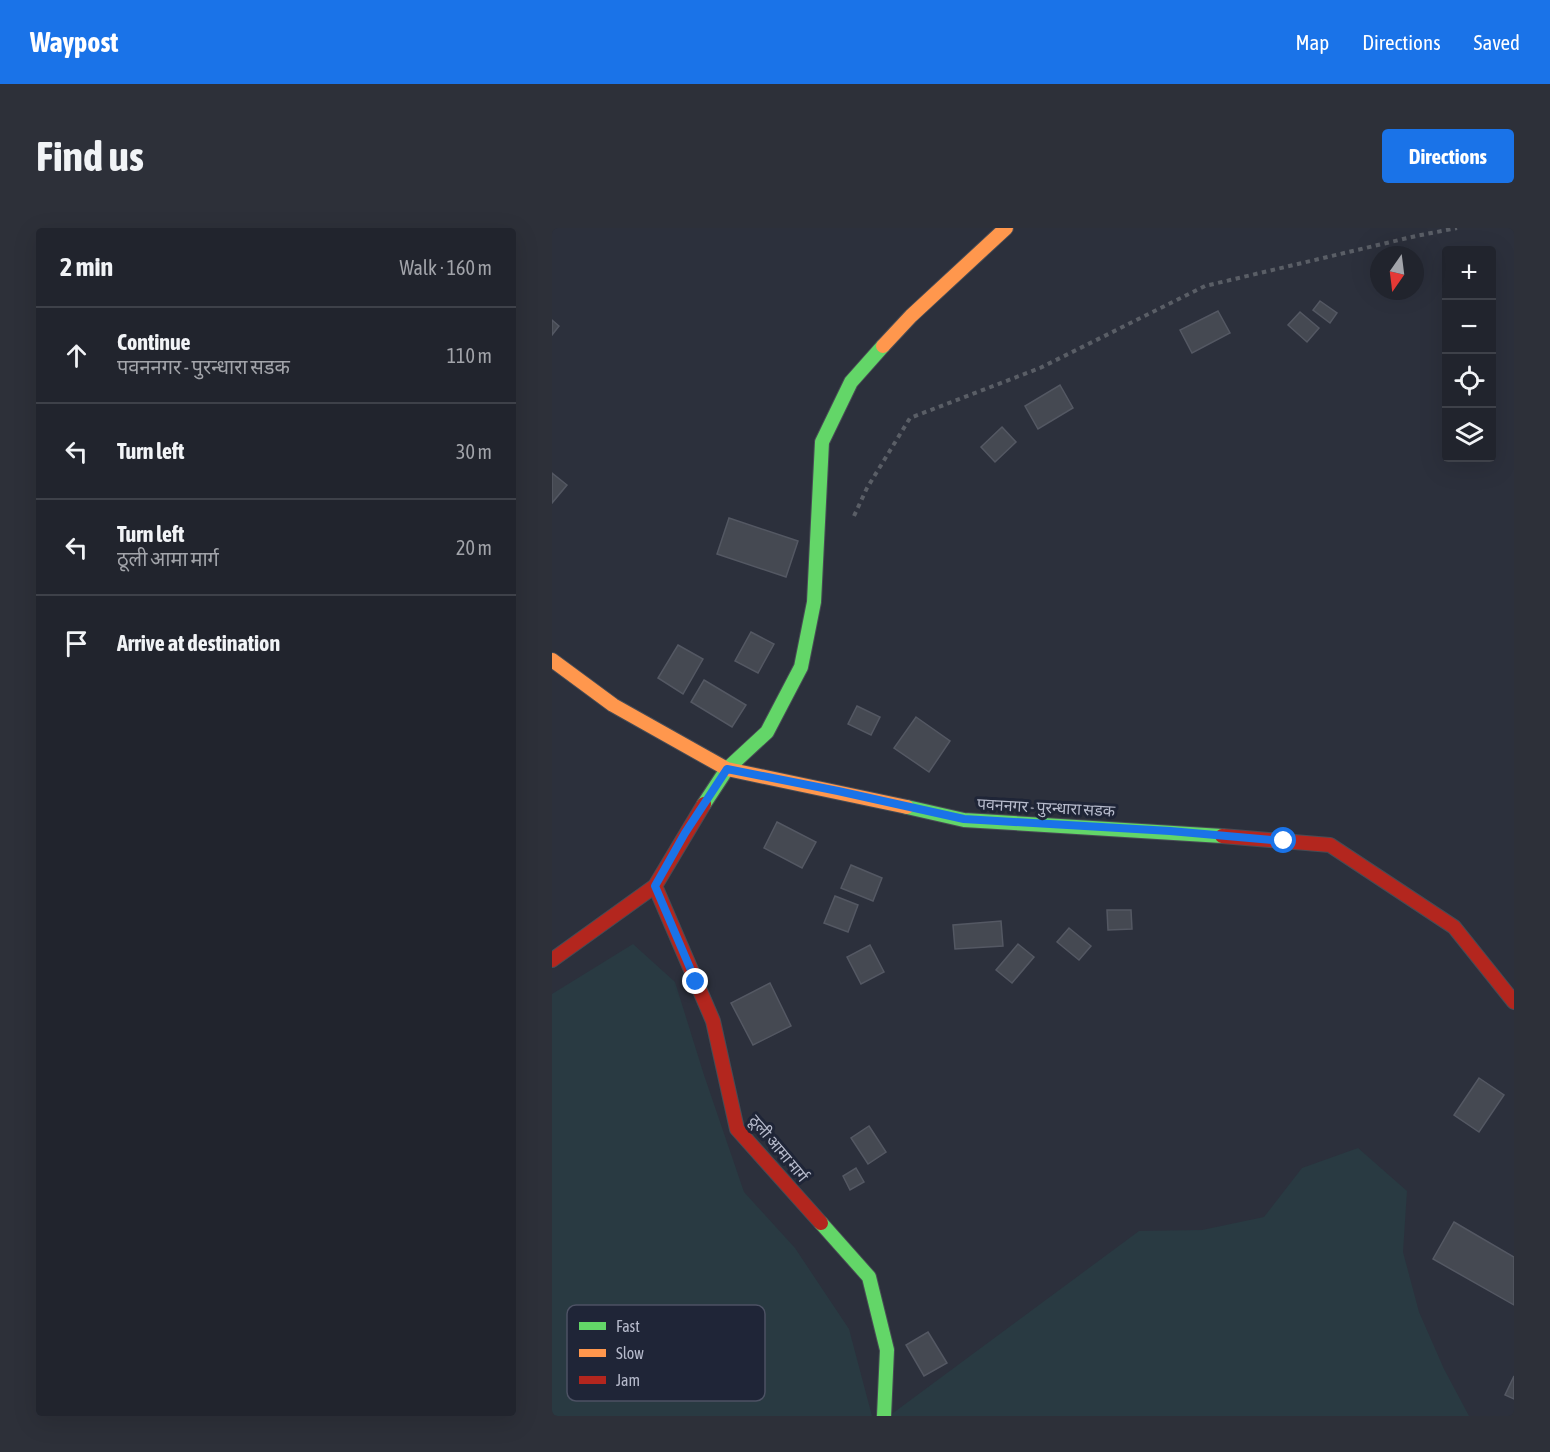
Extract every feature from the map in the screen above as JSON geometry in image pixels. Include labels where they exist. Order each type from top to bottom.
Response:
[{"type":"street","points":[[552,960],[655,886],[685,833],[727,769],[767,732],[801,667],[814,602],[822,442],[851,382],[911,316],[1006,228]]},
{"type":"street","name":"पवननगर - पुरन्धारा सडक","points":[[552,660],[613,705],[727,769],[964,819],[1170,831],[1329,845],[1454,927],[1514,1002]]},
{"type":"street","name":"ठूली आमा मार्ग","points":[[655,886],[713,1021],[736,1129],[869,1277],[887,1350],[884,1416]]},
{"type":"path","points":[[853,519],[867,488],[910,418],[1040,368],[1205,286],[1457,228]]},
{"type":"shaded area","points":[[633,944],[675,982],[744,1192],[795,1248],[849,1329],[872,1416],[552,1416],[552,994]]},
{"type":"shaded area","points":[[1358,1148],[1407,1191],[1403,1252],[1419,1312],[1444,1369],[1469,1416],[889,1416],[1139,1231],[1202,1230],[1264,1217],[1302,1168]]},
{"type":"building","points":[[1320,301],[1337,313],[1330,323],[1313,310]]},
{"type":"building","points":[[1218,311],[1230,333],[1192,353],[1180,330]]},
{"type":"building","points":[[1300,312],[1319,328],[1307,342],[1288,325]]},
{"type":"building","points":[[552,320],[559,326],[552,335]]},
{"type":"building","points":[[1060,385],[1073,408],[1038,429],[1025,406]]},
{"type":"building","points":[[1002,427],[1016,442],[995,462],[981,447]]},
{"type":"building","points":[[552,473],[567,485],[552,503]]},
{"type":"building","points":[[729,518],[798,541],[786,577],[717,554]]},
{"type":"building","points":[[751,632],[774,644],[758,673],[735,661]]},
{"type":"building","points":[[678,645],[703,659],[683,694],[658,678]]},
{"type":"building","points":[[704,680],[746,705],[732,727],[691,702]]},
{"type":"building","points":[[857,706],[880,717],[871,735],[848,724]]},
{"type":"building","points":[[916,717],[950,741],[929,772],[894,748]]},
{"type":"building","points":[[777,822],[816,842],[802,868],[764,848]]},
{"type":"building","points":[[851,865],[882,878],[873,901],[841,888]]},
{"type":"building","points":[[835,896],[858,905],[848,932],[824,923]]},
{"type":"building","points":[[1107,910],[1131,910],[1132,929],[1108,930]]},
{"type":"building","points":[[1001,921],[1003,946],[955,949],[953,925]]},
{"type":"building","points":[[1069,928],[1091,946],[1079,960],[1057,942]]},
{"type":"building","points":[[1018,944],[1034,957],[1012,983],[996,970]]},
{"type":"building","points":[[870,945],[884,972],[861,984],[847,957]]},
{"type":"building","points":[[770,983],[791,1026],[753,1045],[731,1003]]},
{"type":"building","points":[[1479,1078],[1504,1095],[1479,1132],[1454,1115]]},
{"type":"building","points":[[869,1126],[886,1152],[868,1164],[851,1138]]},
{"type":"building","points":[[856,1168],[864,1182],[850,1190],[843,1176]]},
{"type":"building","points":[[1454,1222],[1514,1257],[1514,1305],[1433,1259]]},
{"type":"building","points":[[928,1332],[947,1363],[924,1376],[906,1345]]},
{"type":"building","points":[[1514,1376],[1514,1399],[1505,1395]]},
{"type":"traffic: fast","points":[[704,804],[727,769],[767,732],[801,667],[814,602],[822,442],[851,382],[883,346]]},
{"type":"traffic: fast","points":[[907,807],[964,820],[1222,836]]},
{"type":"traffic: fast","points":[[821,1223],[869,1277],[887,1350],[884,1416]]},
{"type":"traffic: slow","points":[[883,346],[911,316],[1006,228]]},
{"type":"traffic: slow","points":[[552,660],[613,705],[727,769],[907,807]]},
{"type":"traffic: jam","points":[[552,960],[655,886],[704,804]]},
{"type":"traffic: jam","points":[[1222,836],[1330,845],[1454,927],[1514,1002]]},
{"type":"traffic: jam","points":[[655,886],[713,1021],[737,1129],[821,1223]]},
{"type":"route","points":[[696,982],[655,886],[685,833],[727,769],[964,819],[1170,831],[1284,841]]}]
